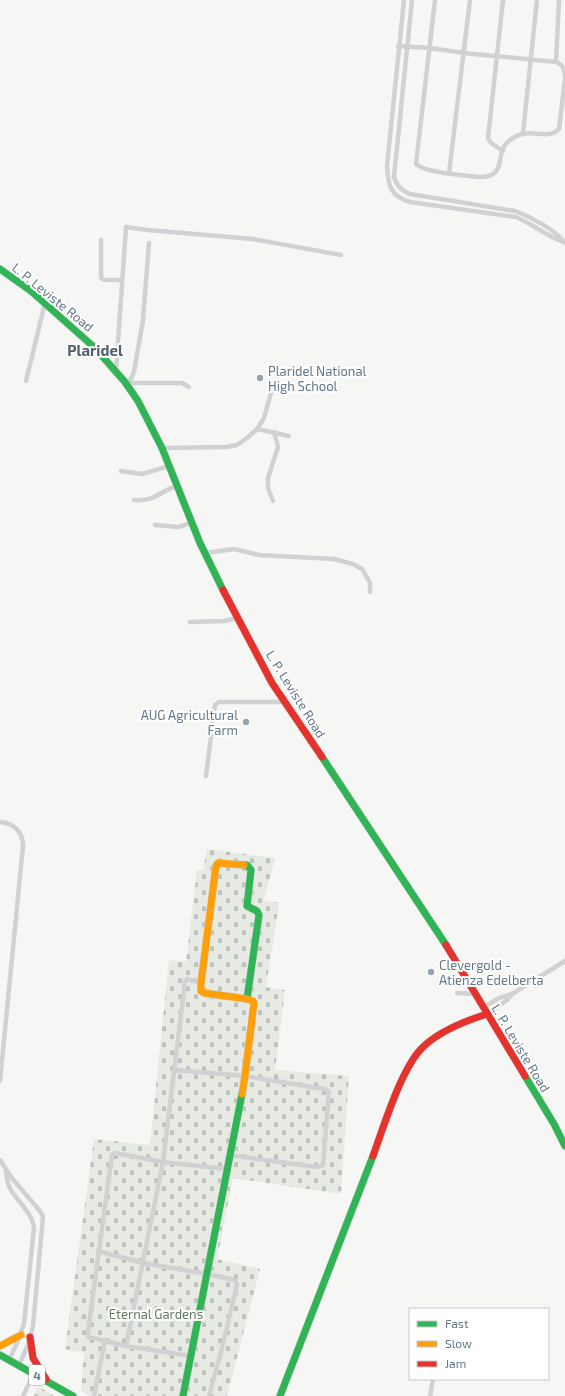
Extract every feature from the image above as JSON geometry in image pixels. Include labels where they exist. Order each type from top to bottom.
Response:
[{"type":"main road","name":"L. P. Leviste Road","points":[[0,269],[31,291],[95,348],[128,384],[162,448],[205,553],[272,683],[334,774],[451,953],[474,994],[554,1124],[565,1146]]},
{"type":"main road","points":[[183,1396],[245,1076],[254,1003],[253,1001],[247,999],[204,993],[201,991],[216,866],[218,863],[247,865],[251,870],[247,906],[257,911],[259,915],[247,999]]},
{"type":"main road","points":[[280,1396],[400,1085],[417,1054],[433,1038],[478,1017],[485,1011]]},
{"type":"main road","points":[[0,1346],[21,1335]]},
{"type":"main road","points":[[30,1337],[31,1353],[46,1380]]},
{"type":"main road","name":"4","points":[[0,1355],[73,1396]]},
{"type":"street","points":[[404,0],[398,46],[387,166],[387,182],[391,190],[397,196],[410,202],[516,217],[526,221],[557,240],[565,242]]},
{"type":"street","points":[[412,0],[394,177],[397,185],[401,190],[410,194],[515,211],[527,215],[560,236],[565,242]]},
{"type":"street","points":[[398,46],[430,48],[464,53],[532,59],[556,62],[562,65],[565,70],[565,78],[559,129],[555,133],[550,134],[523,133],[512,138],[502,149],[503,151],[498,170],[490,176],[478,178],[424,169],[416,164],[430,48],[435,0]]},
{"type":"street","points":[[449,173],[470,0]]},
{"type":"street","points":[[503,0],[488,138],[503,151]]},
{"type":"street","points":[[523,133],[532,59],[537,0]]},
{"type":"street","points":[[556,62],[559,0]]},
{"type":"street","points":[[116,371],[126,227],[253,239],[341,255]]},
{"type":"street","points":[[101,240],[101,278],[105,280],[122,280]]},
{"type":"street","points":[[149,243],[143,320],[134,372],[128,384],[182,383],[189,387]]},
{"type":"street","points":[[26,381],[45,304]]},
{"type":"street","points":[[162,448],[226,447],[237,445],[257,428],[264,418],[274,382]]},
{"type":"street","points":[[257,428],[289,436]]},
{"type":"street","points":[[273,501],[268,488],[268,478],[278,447],[274,432]]},
{"type":"street","points":[[121,471],[142,474],[169,466]]},
{"type":"street","points":[[134,500],[144,501],[177,486]]},
{"type":"street","points":[[155,525],[178,527],[192,523]]},
{"type":"street","points":[[205,553],[234,549],[259,555],[334,559],[362,568],[370,583],[370,592]]},
{"type":"street","points":[[190,622],[224,621],[238,618]]},
{"type":"street","points":[[206,776],[215,705],[219,702],[285,702]]},
{"type":"street","points":[[0,822],[9,824],[18,830],[22,838],[23,846],[0,1081]]},
{"type":"street","points":[[485,1011],[499,998],[512,994],[565,961]]},
{"type":"street","points":[[126,1346],[163,1162],[185,982],[187,979],[201,983]]},
{"type":"street","points":[[457,993],[474,994]]},
{"type":"street","points":[[174,1070],[245,1076],[324,1089],[329,1092],[323,1165],[317,1166],[229,1155]]},
{"type":"street","points":[[190,1356],[126,1346],[88,1337],[98,1251],[112,1155],[115,1153],[163,1162],[226,1169]]},
{"type":"street","points":[[0,1160],[6,1170],[40,1211],[43,1218],[34,1318],[30,1337],[20,1366]]},
{"type":"street","points":[[6,1170],[7,1181],[10,1189],[30,1217],[34,1228],[24,1324],[21,1335],[9,1360]]},
{"type":"street","points":[[20,1203],[29,1197]]},
{"type":"street","points":[[98,1251],[143,1263],[235,1280],[237,1285],[209,1396]]},
{"type":"street","points":[[94,1396],[105,1340]]},
{"type":"street","points":[[23,1396],[34,1373]]},
{"type":"street","points":[[430,1396],[433,1380]]},
{"type":"green space","name":"Eternal Gardens","points":[[207,849],[275,858],[264,900],[279,903],[266,987],[285,990],[275,1070],[349,1076],[341,1194],[233,1178],[217,1259],[260,1269],[227,1396],[89,1396],[81,1390],[84,1353],[65,1349],[94,1139],[150,1145],[169,960],[186,962],[197,870],[203,870]]},
{"type":"green space","points":[[38,1386],[54,1396],[33,1396]]},
{"type":"traffic: fast","points":[[0,269],[31,291],[95,348],[125,382],[138,401],[162,448],[200,543],[223,590]]},
{"type":"traffic: fast","points":[[322,757],[446,945]]},
{"type":"traffic: fast","points":[[244,865],[247,865],[251,870],[247,906],[257,911],[259,915],[247,999]]},
{"type":"traffic: fast","points":[[525,1076],[554,1124],[565,1146]]},
{"type":"traffic: fast","points":[[183,1396],[242,1094]]},
{"type":"traffic: fast","points":[[280,1396],[373,1156]]},
{"type":"traffic: fast","points":[[0,1355],[73,1396]]},
{"type":"traffic: slow","points":[[242,1094],[254,1003],[253,1001],[247,999],[204,993],[201,991],[201,983],[216,866],[218,863],[244,865]]},
{"type":"traffic: slow","points":[[0,1346],[21,1335]]},
{"type":"traffic: jam","points":[[223,590],[272,683],[322,757]]},
{"type":"traffic: jam","points":[[446,945],[525,1076]]},
{"type":"traffic: jam","points":[[373,1156],[400,1083],[414,1057],[436,1036],[461,1023],[487,1014]]},
{"type":"traffic: jam","points":[[30,1337],[33,1358],[46,1379]]},
{"type":"place","name":"Plaridel National High School","points":[[260,378]]},
{"type":"place","name":"AUG Agricultural Farm","points":[[246,722]]},
{"type":"place","name":"Clevergold - Atienza Edelberta","points":[[431,972]]},
{"type":"district","name":"Plaridel","points":[[95,350]]}]
